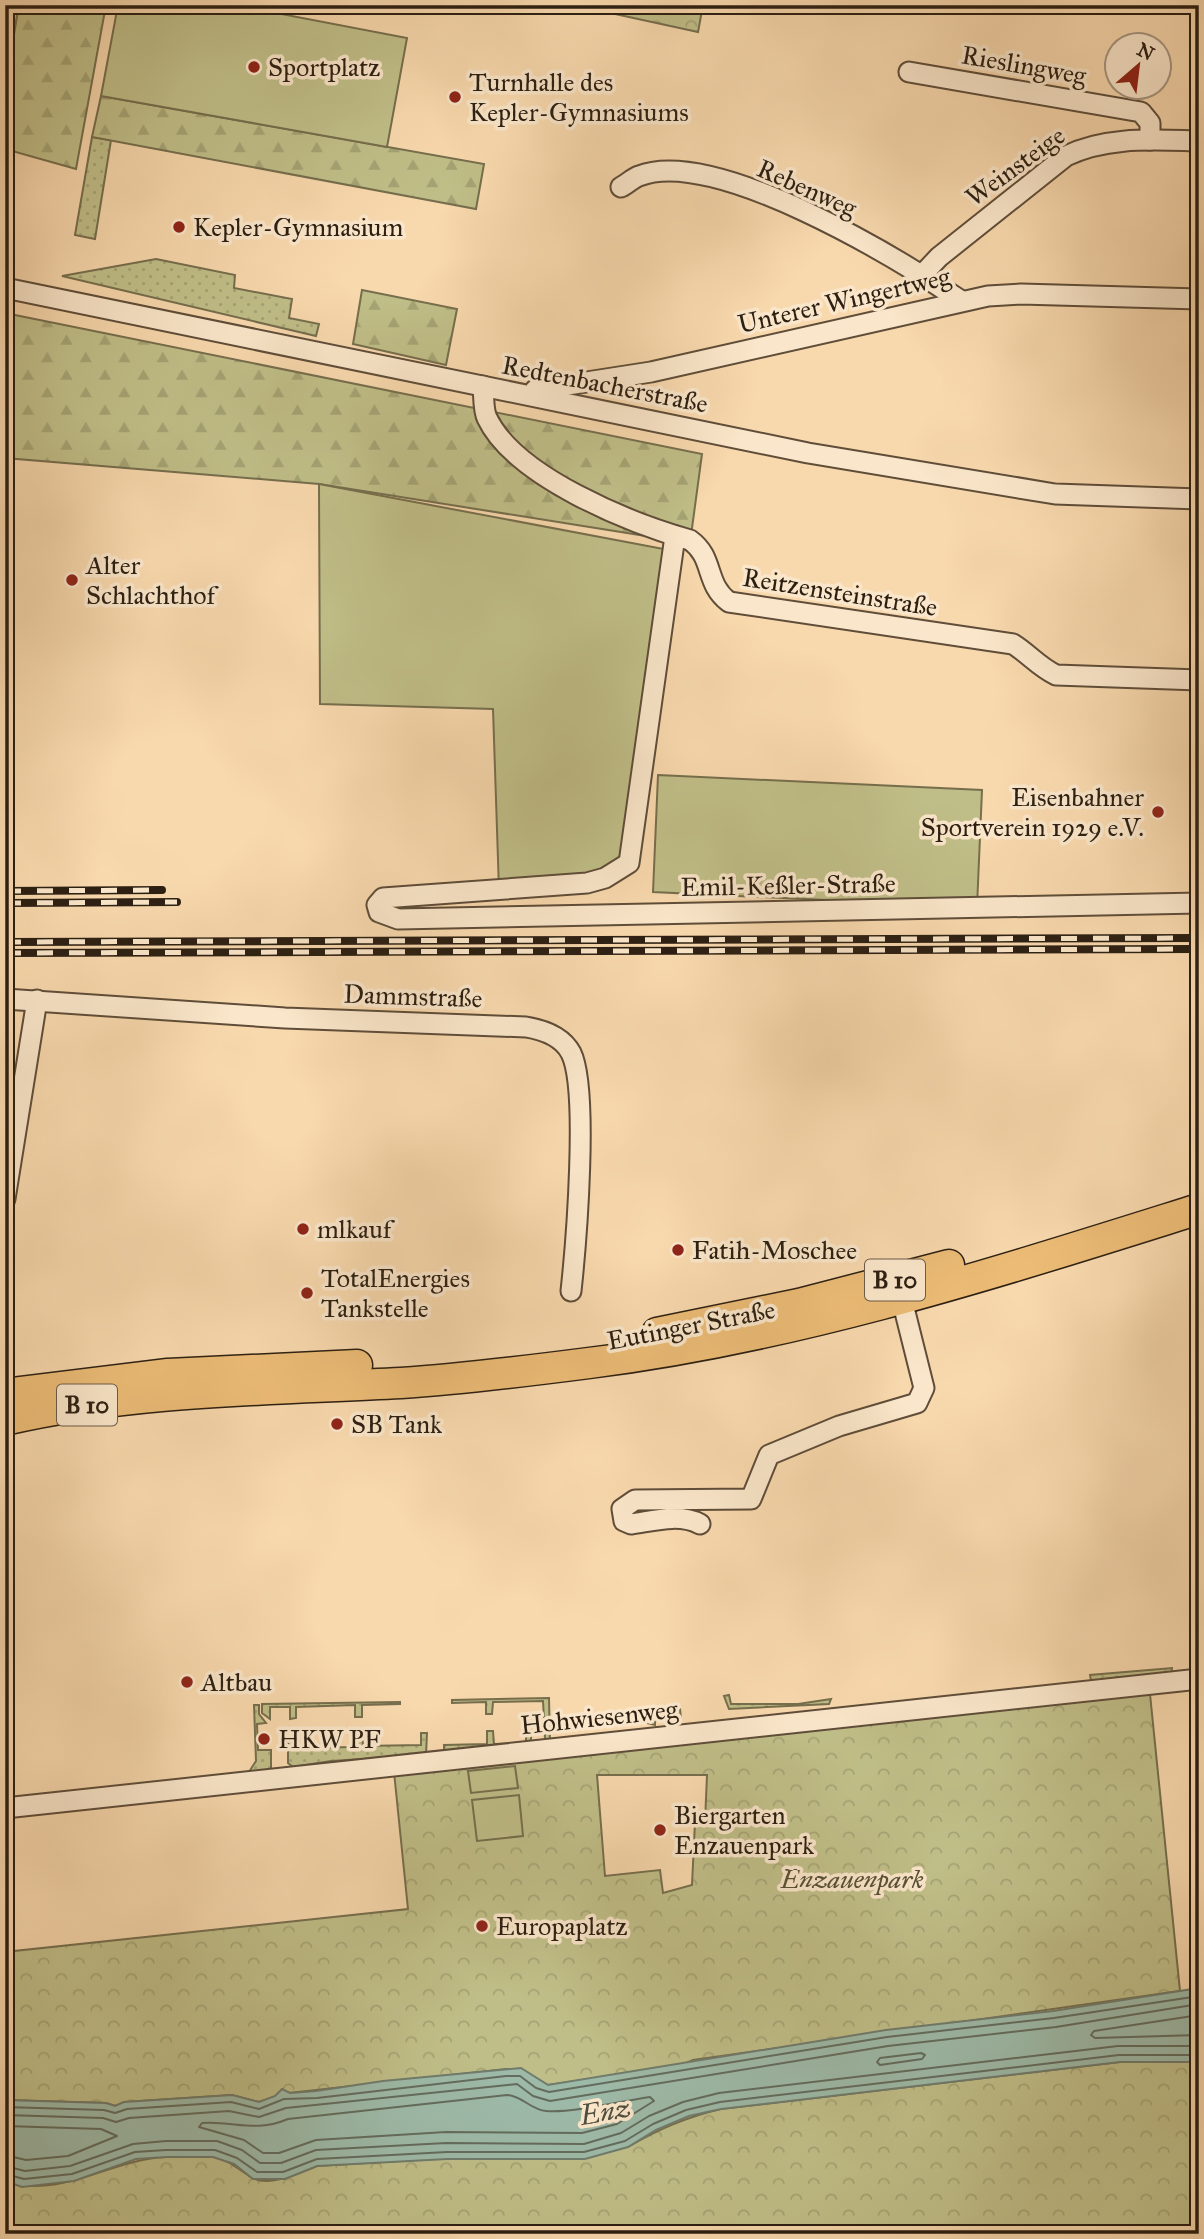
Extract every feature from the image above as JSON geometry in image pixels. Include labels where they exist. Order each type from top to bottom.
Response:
[{"type":"main road","name":"Eutinger Straße","points":[[5,1394],[169,1385],[412,1363],[584,1345],[693,1327],[894,1280],[1199,1188]]},
{"type":"main road","name":"Eutinger Straße","points":[[5,1420],[169,1385],[406,1383],[646,1356],[817,1322],[902,1300],[1199,1209]]},
{"type":"street","name":"Rieslingweg","points":[[909,72],[1141,112],[1150,123],[1150,140]]},
{"type":"street","name":"Weinsteige","points":[[922,275],[939,257],[1066,156],[1095,145],[1150,140],[1199,141]]},
{"type":"street","name":"Rebenweg","points":[[621,187],[639,176],[663,172],[690,173],[728,182],[767,195],[838,227],[960,300]]},
{"type":"street","name":"Redtenbacherstraße","points":[[5,288],[808,453],[1055,494],[1199,499]]},
{"type":"street","name":"Unterer Wingertweg","points":[[504,389],[539,390],[651,372],[879,322],[960,300],[1021,294],[1199,299]]},
{"type":"street","name":"Reitzensteinstraße","points":[[483,386],[486,417],[509,448],[551,480],[609,512],[700,547],[709,563],[716,592],[729,602],[1013,644],[1028,654],[1038,667],[1056,675],[1199,680]]},
{"type":"street","name":"Emil-Keßler-Straße","points":[[676,536],[629,863],[605,878],[587,883],[383,898],[377,905],[379,912],[398,919],[1199,903]]},
{"type":"street","name":"Dammstraße","points":[[5,999],[285,1018],[526,1027],[552,1035],[566,1045],[571,1054],[579,1088],[571,1291]]},
{"type":"street","points":[[5,1199],[37,1000]]},
{"type":"street","points":[[700,1524],[674,1518],[631,1524],[624,1521],[622,1509],[635,1500],[751,1499],[769,1455],[839,1426],[917,1403],[924,1388],[902,1300]]},
{"type":"street","name":"Hohwiesenweg","points":[[5,1808],[1199,1679]]},
{"type":"green space","points":[[5,5],[19,5],[5,87]]},
{"type":"green space","points":[[19,5],[106,5],[76,169],[5,149],[5,87]]},
{"type":"green space","name":"Sportplatz","points":[[118,5],[235,5],[407,38],[387,147],[101,96]]},
{"type":"green space","points":[[593,5],[703,5],[698,32],[592,9]]},
{"type":"green space","points":[[101,96],[484,164],[476,209],[92,137]]},
{"type":"green space","points":[[92,137],[111,140],[95,239],[75,235]]},
{"type":"green space","points":[[156,259],[235,275],[234,288],[292,299],[289,318],[319,324],[316,336],[62,276]]},
{"type":"green space","points":[[362,290],[457,309],[446,365],[353,344]]},
{"type":"green space","points":[[5,313],[702,454],[690,543],[319,484],[5,458]]},
{"type":"green space","points":[[319,484],[669,550],[629,863],[605,878],[499,890],[493,709],[320,704]]},
{"type":"green space","points":[[658,775],[982,790],[977,907],[653,892]]},
{"type":"green space","points":[[1172,1668],[1171,1676],[1092,1687],[1090,1675]]},
{"type":"green space","name":"Enzauenpark","points":[[1150,1694],[1180,1991],[693,2060],[679,2066],[548,2085],[521,2069],[506,2069],[289,2093],[259,2102],[232,2095],[125,2102],[115,2106],[106,2103],[5,2100],[5,1952],[408,1909],[394,1772]],"holes":[[[597,1775],[707,1775],[705,1822],[695,1822],[692,1885],[663,1893],[660,1870],[605,1876]]]},
{"type":"green space","points":[[729,1695],[731,1704],[798,1704],[831,1699],[829,1704],[729,1709],[724,1696]]},
{"type":"green space","points":[[549,1698],[550,1744],[545,1739],[543,1701],[493,1702],[492,1714],[486,1714],[486,1702],[452,1703],[452,1700]]},
{"type":"green space","points":[[400,1702],[362,1705],[362,1717],[355,1717],[355,1705],[296,1707],[296,1718],[290,1719],[290,1707],[270,1707],[270,1719],[262,1713],[262,1704]]},
{"type":"green space","points":[[254,1705],[259,1705],[259,1714],[266,1723],[257,1724],[258,1750],[271,1750],[271,1770],[247,1775],[256,1761]]},
{"type":"green space","points":[[680,1709],[681,1718],[655,1721],[655,1725],[647,1723],[645,1713]]},
{"type":"green space","points":[[526,1730],[531,1730],[531,1742],[526,1743]]},
{"type":"green space","points":[[487,1731],[493,1731],[494,1744],[519,1743],[444,1751],[444,1745],[487,1744]]},
{"type":"green space","points":[[421,1733],[427,1733],[426,1755],[331,1761],[293,1767],[288,1763],[288,1740],[293,1735],[296,1735],[297,1748],[355,1747],[356,1734],[362,1734],[363,1746],[421,1745]]},
{"type":"green space","points":[[515,1766],[518,1788],[471,1793],[468,1771]]},
{"type":"green space","points":[[519,1795],[523,1836],[477,1841],[472,1800]]},
{"type":"green space","points":[[1120,2062],[1199,2062],[1199,2234],[5,2234],[5,2181],[25,2186],[46,2186],[146,2159],[184,2156],[219,2158],[251,2177],[266,2181],[284,2178],[317,2166],[628,2147],[673,2124],[721,2109]]},
{"type":"water","name":"Enz","points":[[1199,1988],[1199,2062],[1120,2062],[721,2109],[689,2116],[656,2130],[628,2147],[585,2159],[447,2159],[317,2166],[285,2179],[253,2179],[234,2164],[213,2157],[167,2157],[136,2159],[74,2181],[22,2187],[5,2181],[5,2100],[106,2103],[115,2106],[124,2102],[232,2095],[259,2102],[275,2096],[282,2089],[290,2093],[316,2091],[383,2081],[521,2068],[548,2085],[886,2030],[1053,2011]]},
{"type":"railway","points":[[5,891],[162,890]]},
{"type":"railway","points":[[5,903],[177,902]]},
{"type":"railway","points":[[5,942],[1199,938]]},
{"type":"railway","points":[[5,953],[1199,949]]},
{"type":"place","name":"Sportplatz","points":[[254,67]]},
{"type":"place","name":"Turnhalle des Kepler-Gymnasiums","points":[[455,97]]},
{"type":"place","name":"Kepler-Gymnasium","points":[[179,227]]},
{"type":"place","name":"Alter Schlachthof","points":[[72,580]]},
{"type":"place","name":"Eisenbahner Sportverein 1929 e.V.","points":[[1158,812]]},
{"type":"place","name":"mlkauf","points":[[303,1229]]},
{"type":"place","name":"Fatih-Moschee","points":[[678,1250]]},
{"type":"place","name":"TotalEnergies Tankstelle","points":[[307,1293]]},
{"type":"place","name":"SB Tank","points":[[337,1424]]},
{"type":"place","name":"Altbau","points":[[187,1682]]},
{"type":"place","name":"HKW PF","points":[[264,1739]]},
{"type":"place","name":"Biergarten Enzauenpark","points":[[660,1830]]},
{"type":"place","name":"Europaplatz","points":[[482,1926]]}]
